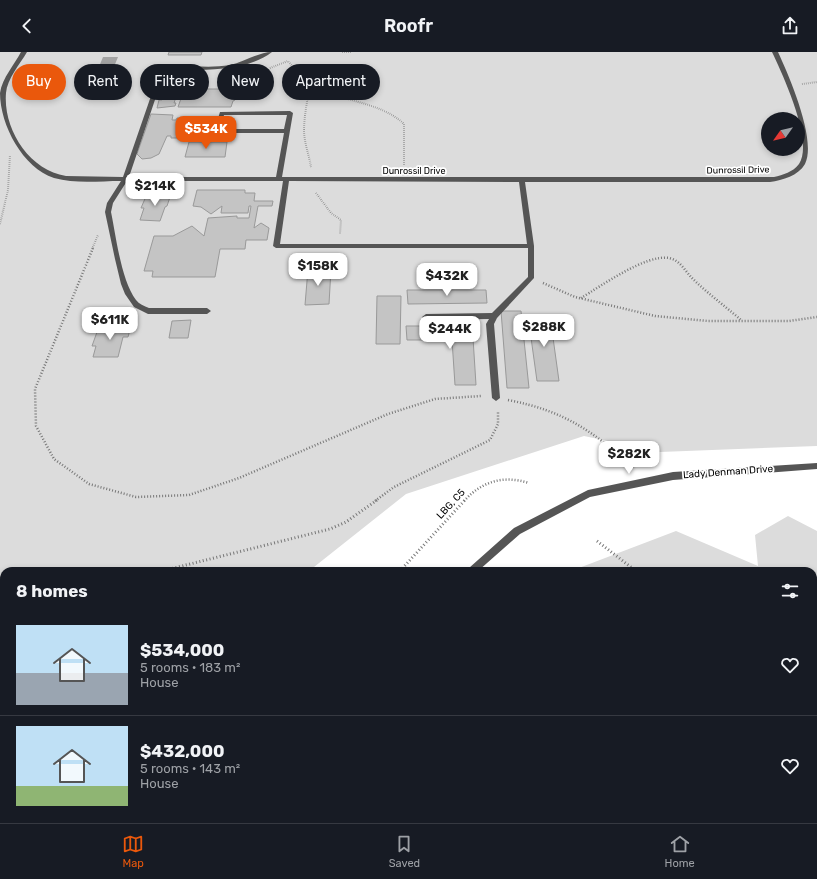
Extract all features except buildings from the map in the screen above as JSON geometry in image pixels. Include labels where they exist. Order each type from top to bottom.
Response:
[{"type":"street","name":"Dunrossil Drive","points":[[24,52],[10,75],[3,93],[2,110],[9,134],[15,144],[30,162],[40,170],[54,176],[64,178],[313,180],[770,180],[788,176],[803,164],[806,143],[798,109],[775,52]]},
{"type":"street","points":[[207,311],[148,311],[140,308],[133,302],[125,283],[108,212],[110,204],[125,179],[163,68],[229,67],[249,62],[269,52]]},
{"type":"street","points":[[287,131],[217,131],[222,113],[290,113],[276,246],[531,246]]},
{"type":"street","points":[[496,398],[490,324],[494,316],[531,278],[531,246],[522,180]]},
{"type":"street","points":[[426,317],[494,316]]},
{"type":"street","name":"Lady Denman Drive","points":[[476,567],[517,531],[588,494],[673,476],[817,466]]},
{"type":"path","points":[[342,52],[352,52]]},
{"type":"path","points":[[310,100],[304,130],[314,188],[320,199],[331,213],[341,220],[340,246]]},
{"type":"path","points":[[347,100],[387,112],[401,119],[404,124],[404,175],[408,180]]},
{"type":"path","points":[[0,224],[6,207],[10,181],[9,134]]},
{"type":"path","points":[[108,212],[35,389],[36,426],[54,459],[89,484],[136,497],[189,495],[239,478],[388,414],[435,399],[483,396],[533,404],[579,424],[620,455],[649,481]]},
{"type":"path","points":[[581,298],[640,264],[652,259],[663,257],[671,258],[684,268],[691,277],[741,321]]},
{"type":"path","points":[[531,278],[581,298],[655,316],[685,319],[741,321],[788,321],[817,317]]},
{"type":"path","points":[[178,567],[315,533],[346,522],[394,487],[490,440],[498,424],[496,398]]},
{"type":"path","name":"LBG, C5","points":[[404,567],[472,493],[487,483],[499,480],[516,479],[530,483]]},
{"type":"path","points":[[598,541],[631,567]]},
{"type":"shaded area","points":[[0,52],[817,52],[817,446],[660,452],[584,436],[406,494],[314,567],[0,567]]},
{"type":"shaded area","points":[[103,57],[118,57],[115,64],[100,64]]},
{"type":"shaded area","points":[[788,516],[817,531],[817,567],[582,567],[676,531],[758,566],[755,535]]}]
